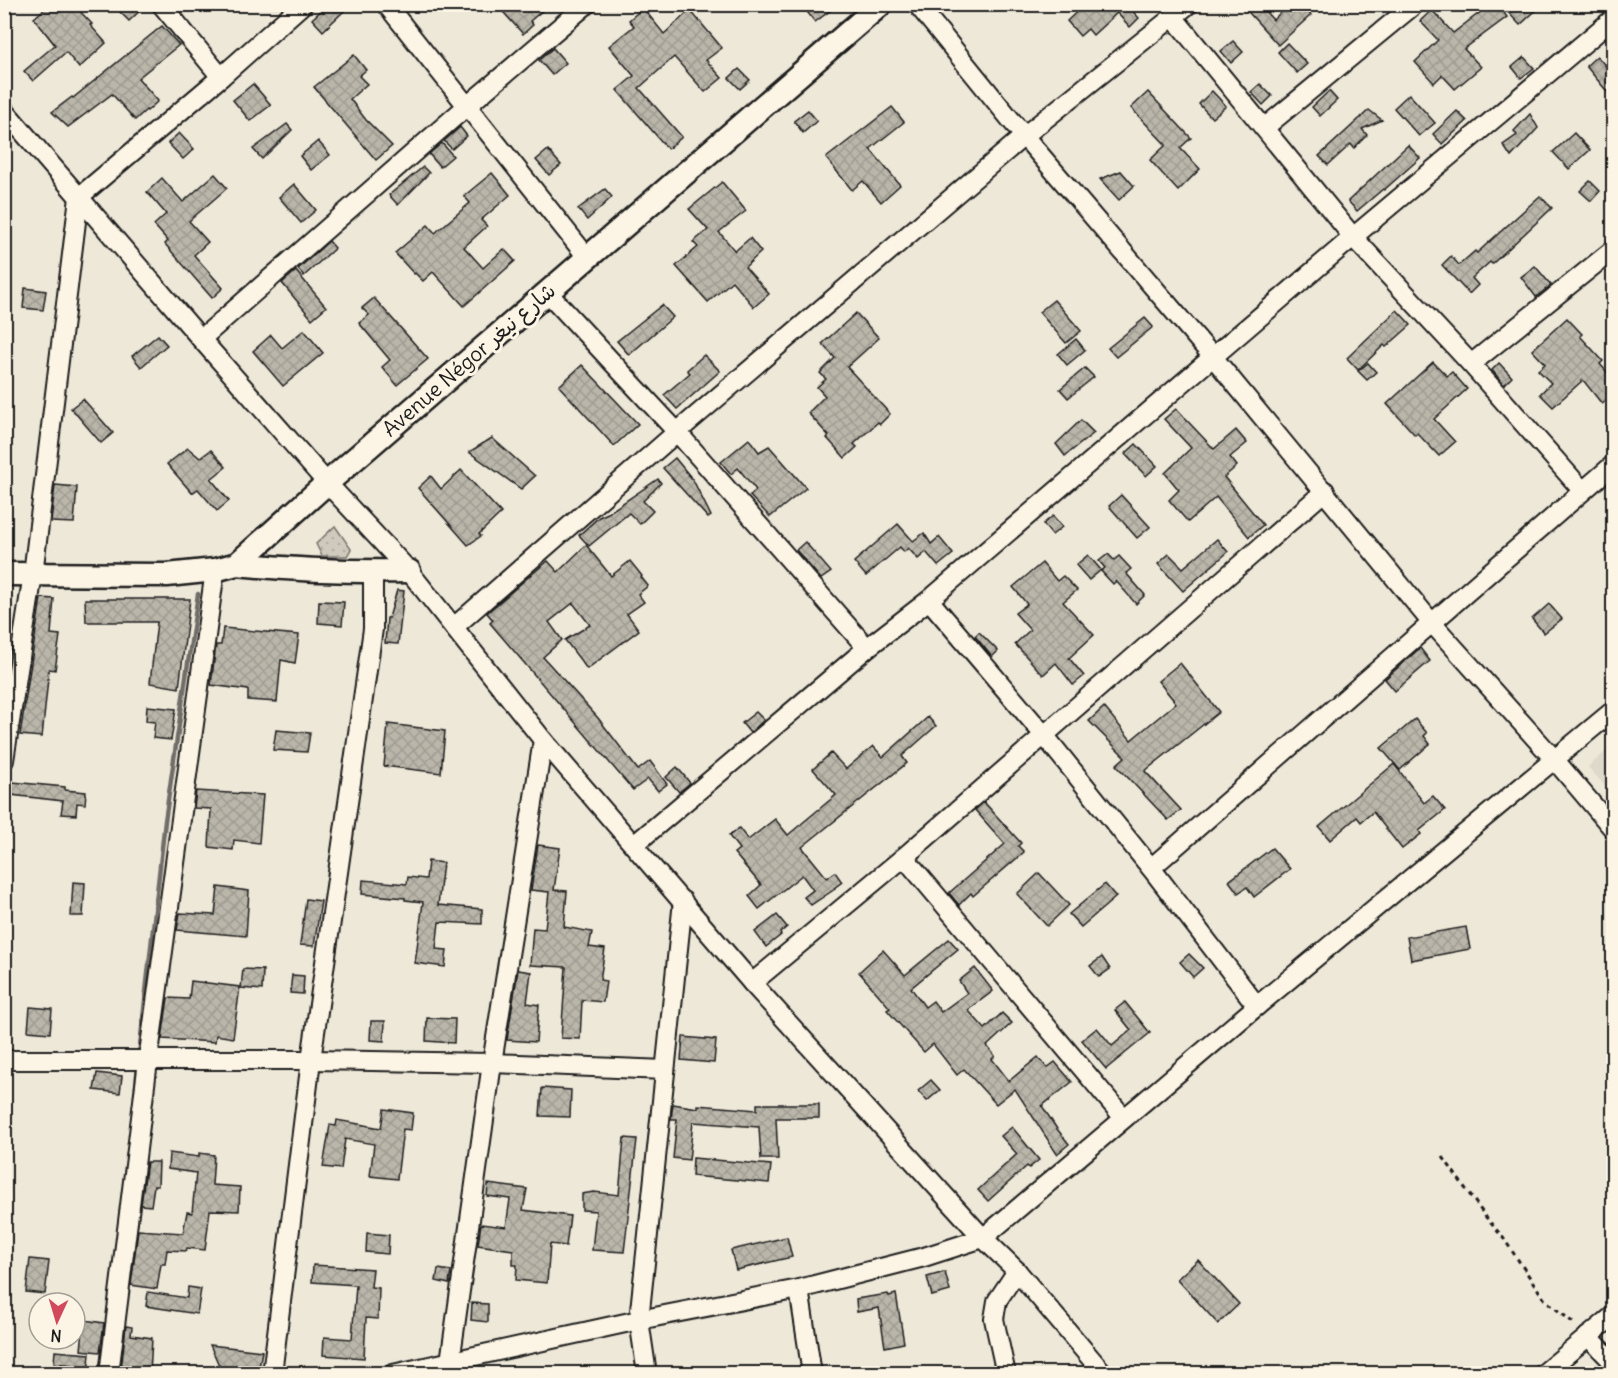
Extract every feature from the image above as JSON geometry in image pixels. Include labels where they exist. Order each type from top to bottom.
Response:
[{"type":"main road","name":"Avenue Négor شارع نيغر","points":[[4,574],[167,575],[215,570],[237,564],[327,483],[881,4]]},
{"type":"main road","points":[[237,564],[284,569],[409,571]]},
{"type":"street","points":[[161,4],[221,77]]},
{"type":"street","points":[[4,760],[33,574],[79,197],[303,4]]},
{"type":"street","points":[[386,4],[587,257]]},
{"type":"street","points":[[201,339],[466,106],[587,4]]},
{"type":"street","points":[[917,4],[1024,136],[1214,357],[1431,621],[1614,830]]},
{"type":"street","points":[[454,627],[677,432],[1024,136],[1189,4]]},
{"type":"street","points":[[1264,128],[1415,4]]},
{"type":"street","points":[[1174,18],[1353,237],[1471,364],[1582,490]]},
{"type":"street","points":[[634,844],[867,648],[929,600],[1353,237],[1614,18]]},
{"type":"street","points":[[4,110],[327,483],[409,571],[543,740],[752,983],[982,1238],[1017,1271],[1104,1374]]},
{"type":"street","points":[[1471,364],[1614,249]]},
{"type":"street","points":[[548,293],[677,432],[867,648]]},
{"type":"street","points":[[1151,868],[1431,621],[1614,464]]},
{"type":"street","points":[[752,983],[904,857],[1325,491]]},
{"type":"street","points":[[109,1374],[148,1061],[215,570]]},
{"type":"street","points":[[272,1374],[311,1060],[373,630],[373,572]]},
{"type":"street","points":[[929,600],[1044,735],[1151,868],[1257,1006]]},
{"type":"street","points":[[393,1374],[451,1368],[639,1320],[799,1289],[924,1257],[982,1238],[1614,710]]},
{"type":"street","points":[[451,1368],[492,1064],[543,740]]},
{"type":"street","points":[[904,857],[1124,1118]]},
{"type":"street","points":[[647,1374],[639,1320],[682,901]]},
{"type":"street","points":[[4,1060],[311,1060],[665,1070]]},
{"type":"street","points":[[1005,1374],[994,1319],[998,1301],[1017,1271]]},
{"type":"street","points":[[799,1289],[812,1374]]},
{"type":"street","points":[[1543,1374],[1614,1315]]},
{"type":"street","points":[[1588,1336],[1614,1363]]},
{"type":"path","points":[[1443,1157],[1504,1239],[1545,1300],[1588,1336]]},
{"type":"shaded area","points":[[335,526],[351,549],[347,556],[322,556],[316,544]]},
{"type":"shaded area","points":[[1613,745],[1613,795],[1588,767]]},
{"type":"building","points":[[50,4],[73,4],[106,43],[79,68],[66,52],[33,81],[24,71],[55,45],[34,18]]},
{"type":"building","points":[[128,4],[147,4],[129,21],[120,12]]},
{"type":"building","points":[[328,4],[337,4],[344,11],[323,31],[312,19]]},
{"type":"building","points":[[496,4],[550,4],[530,21],[533,25],[523,34]]},
{"type":"building","points":[[801,4],[839,4],[815,22]]},
{"type":"building","points":[[1085,4],[1126,4],[1139,18],[1130,27],[1117,13],[1093,35],[1088,29],[1080,36],[1067,21]]},
{"type":"building","points":[[1241,4],[1259,4],[1273,20],[1289,4],[1301,4],[1311,15],[1278,45]]},
{"type":"building","points":[[1491,4],[1498,4],[1507,17],[1464,49],[1481,67],[1455,89],[1442,75],[1434,83],[1415,62],[1438,40],[1420,21],[1432,10],[1453,33]]},
{"type":"building","points":[[1514,4],[1543,4],[1520,25],[1507,11]]},
{"type":"building","points":[[643,8],[664,34],[690,10],[722,48],[706,60],[722,78],[705,92],[674,57],[639,88],[682,137],[668,149],[617,90],[634,76],[609,46],[634,26],[629,20]]},
{"type":"building","points":[[162,26],[179,45],[138,78],[158,101],[147,111],[135,120],[112,94],[68,127],[52,112],[73,98]]},
{"type":"building","points":[[1233,41],[1243,52],[1231,63],[1221,51]]},
{"type":"building","points":[[1287,43],[1307,64],[1297,73],[1278,52]]},
{"type":"building","points":[[553,48],[566,63],[552,75],[539,60]]},
{"type":"building","points":[[354,55],[366,70],[359,76],[367,84],[350,99],[366,120],[392,146],[376,160],[314,87]]},
{"type":"building","points":[[1597,56],[1614,76],[1614,100],[1586,66]]},
{"type":"building","points":[[1524,57],[1534,68],[1521,78],[1512,67]]},
{"type":"building","points":[[739,69],[750,80],[740,89],[729,78]]},
{"type":"building","points":[[253,84],[271,105],[250,121],[233,100]]},
{"type":"building","points":[[1260,84],[1272,96],[1263,105],[1251,92]]},
{"type":"building","points":[[1212,91],[1226,106],[1212,118],[1199,104]]},
{"type":"building","points":[[1329,91],[1337,100],[1320,116],[1312,107]]},
{"type":"building","points":[[1148,92],[1191,138],[1180,148],[1200,169],[1178,191],[1150,160],[1166,145],[1131,108]]},
{"type":"building","points":[[1409,94],[1435,123],[1419,136],[1394,108]]},
{"type":"building","points":[[892,107],[904,122],[870,149],[900,185],[881,202],[863,181],[852,190],[826,158]]},
{"type":"building","points":[[808,110],[817,121],[803,133],[794,121]]},
{"type":"building","points":[[1369,110],[1382,120],[1362,129],[1367,135],[1354,148],[1351,144],[1328,165],[1319,156]]},
{"type":"building","points":[[1457,111],[1467,121],[1442,144],[1433,134]]},
{"type":"building","points":[[1530,114],[1538,128],[1511,157],[1503,145],[1517,135],[1514,131]]},
{"type":"building","points":[[287,124],[292,130],[262,159],[253,149]]},
{"type":"building","points":[[460,127],[467,136],[452,149],[444,141]]},
{"type":"building","points":[[179,133],[194,149],[183,159],[168,143]]},
{"type":"building","points":[[1574,133],[1590,150],[1569,169],[1553,152]]},
{"type":"building","points":[[318,141],[330,155],[311,170],[300,156]]},
{"type":"building","points":[[442,143],[453,156],[440,167],[429,154]]},
{"type":"building","points":[[1408,145],[1420,158],[1357,211],[1348,201]]},
{"type":"building","points":[[548,150],[561,165],[549,175],[536,160]]},
{"type":"building","points":[[423,167],[429,173],[398,205],[389,195]]},
{"type":"building","points":[[1121,171],[1134,186],[1119,200],[1100,179]]},
{"type":"building","points":[[492,173],[510,195],[481,220],[487,226],[464,247],[483,268],[504,249],[515,261],[464,306],[433,272],[423,281],[395,253],[428,225],[435,233],[470,203],[464,196]]},
{"type":"building","points":[[215,174],[227,188],[189,221],[208,242],[194,255],[223,288],[212,298],[165,244],[168,241],[154,225],[166,214],[147,192],[162,178],[183,202]]},
{"type":"building","points":[[1590,181],[1600,191],[1591,201],[1580,191]]},
{"type":"building","points":[[722,182],[746,211],[719,232],[735,251],[750,238],[761,252],[745,267],[769,294],[754,307],[732,281],[708,302],[676,266],[698,247],[693,242],[708,230],[689,209]]},
{"type":"building","points":[[294,184],[316,210],[301,223],[279,197]]},
{"type":"building","points":[[605,189],[612,197],[587,220],[578,209]]},
{"type":"building","points":[[1540,196],[1552,208],[1492,264],[1490,262],[1472,278],[1478,285],[1469,294],[1442,265],[1451,256],[1459,265],[1475,251],[1477,253]]},
{"type":"building","points":[[329,241],[335,248],[304,276],[298,269]]},
{"type":"building","points":[[1535,266],[1551,285],[1536,297],[1521,277]]},
{"type":"building","points":[[296,271],[326,307],[312,319],[282,283]]},
{"type":"building","points":[[25,288],[46,291],[43,310],[23,308]]},
{"type":"building","points":[[374,298],[428,359],[397,385],[382,367],[390,360],[359,323],[369,315],[362,308]]},
{"type":"building","points":[[1054,300],[1081,331],[1066,343],[1039,312]]},
{"type":"building","points":[[662,305],[673,317],[629,355],[617,341]]},
{"type":"building","points":[[1397,310],[1411,325],[1386,347],[1384,345],[1358,370],[1347,358]]},
{"type":"building","points":[[856,313],[879,338],[847,367],[890,414],[854,444],[857,447],[845,458],[808,413],[825,396],[817,387],[826,379],[820,373],[835,358],[822,344]]},
{"type":"building","points":[[1145,318],[1153,327],[1116,357],[1108,348]]},
{"type":"building","points":[[1567,318],[1603,361],[1600,364],[1614,380],[1614,395],[1602,404],[1583,380],[1553,407],[1540,394],[1551,383],[1538,370],[1545,364],[1532,350]]},
{"type":"building","points":[[304,330],[323,353],[283,386],[253,351],[271,335],[282,348]]},
{"type":"building","points":[[158,335],[167,345],[141,367],[132,356]]},
{"type":"building","points":[[1076,339],[1085,350],[1067,365],[1058,354]]},
{"type":"building","points":[[704,355],[720,371],[677,409],[664,395],[690,373],[687,370]]},
{"type":"building","points":[[1433,362],[1447,376],[1452,372],[1467,389],[1434,419],[1455,442],[1439,456],[1417,433],[1415,435],[1387,404]]},
{"type":"building","points":[[1368,363],[1376,372],[1367,380],[1358,371]]},
{"type":"building","points":[[1499,363],[1512,377],[1504,385],[1492,370]]},
{"type":"building","points":[[582,365],[638,424],[614,446],[559,386]]},
{"type":"building","points":[[1085,368],[1094,377],[1068,398],[1060,389]]},
{"type":"building","points":[[83,399],[113,433],[101,443],[71,408]]},
{"type":"building","points":[[1176,409],[1214,449],[1236,430],[1247,443],[1230,457],[1237,466],[1224,477],[1263,525],[1249,537],[1216,497],[1188,522],[1169,500],[1179,490],[1165,473],[1191,448],[1164,419]]},
{"type":"building","points":[[1081,420],[1094,433],[1065,456],[1056,444]]},
{"type":"building","points":[[492,438],[535,476],[521,489],[469,452]]},
{"type":"building","points":[[749,439],[759,452],[769,446],[806,488],[770,517],[750,496],[756,490],[738,468],[731,474],[721,462]]},
{"type":"building","points":[[1136,444],[1157,466],[1146,476],[1125,454]]},
{"type":"building","points":[[188,448],[200,458],[211,450],[226,467],[211,479],[229,501],[217,511],[198,489],[192,493],[167,464]]},
{"type":"building","points":[[675,458],[693,480],[711,516],[708,518],[663,468]]},
{"type":"building","points":[[461,470],[501,513],[479,534],[481,536],[468,545],[418,488],[431,476],[441,489]]},
{"type":"building","points":[[658,479],[661,483],[643,501],[653,511],[640,524],[629,513],[589,546],[579,535],[599,517]]},
{"type":"building","points":[[55,485],[77,487],[74,523],[51,522]]},
{"type":"building","points":[[1121,495],[1150,527],[1137,538],[1109,506]]},
{"type":"building","points":[[1053,516],[1062,527],[1052,535],[1043,524]]},
{"type":"building","points":[[898,524],[913,541],[924,533],[931,544],[939,537],[953,554],[938,566],[926,552],[918,559],[908,548],[904,552],[900,547],[866,576],[854,562]]},
{"type":"building","points":[[1217,539],[1228,552],[1183,591],[1158,564],[1169,554],[1183,568]]},
{"type":"building","points":[[805,542],[831,572],[821,579],[796,550]]},
{"type":"building","points":[[586,545],[611,576],[630,561],[642,576],[648,586],[638,594],[644,602],[627,614],[639,630],[587,669],[565,640],[590,625],[573,603],[549,622],[562,640],[543,657],[598,718],[638,770],[650,761],[667,784],[658,791],[648,779],[633,790],[490,623],[493,620],[487,613],[548,561],[558,572]]},
{"type":"building","points":[[1108,554],[1114,560],[1119,556],[1131,569],[1126,573],[1145,595],[1136,604],[1116,581],[1113,584],[1101,571],[1105,568],[1099,561]]},
{"type":"building","points":[[1088,555],[1101,570],[1089,580],[1076,565]]},
{"type":"building","points":[[1042,563],[1057,581],[1063,576],[1077,590],[1063,602],[1094,635],[1069,658],[1084,676],[1073,685],[1056,663],[1043,675],[1015,644],[1030,630],[1015,613],[1027,604],[1013,587]]},
{"type":"building","points":[[397,590],[404,591],[398,644],[385,643],[387,618],[389,618]]},
{"type":"building","points":[[41,598],[54,599],[51,634],[60,635],[55,670],[49,669],[42,737],[20,735]]},
{"type":"building","points":[[85,599],[190,599],[179,688],[150,683],[157,622],[86,622]]},
{"type":"building","points":[[319,601],[344,602],[342,625],[318,623]]},
{"type":"building","points":[[1549,604],[1562,619],[1544,633],[1532,619]]},
{"type":"building","points":[[223,628],[299,635],[295,663],[281,660],[277,702],[248,700],[248,690],[211,685],[216,645],[221,645]]},
{"type":"building","points":[[979,632],[998,651],[992,657],[975,636]]},
{"type":"building","points":[[1420,648],[1430,661],[1395,691],[1385,679]]},
{"type":"building","points":[[1180,663],[1219,712],[1145,771],[1181,810],[1168,820],[1116,765],[1125,757],[1089,721],[1104,707],[1131,740],[1176,703],[1158,681]]},
{"type":"building","points":[[147,706],[176,709],[171,740],[153,738],[155,722],[146,721]]},
{"type":"building","points":[[756,712],[764,720],[750,733],[742,723]]},
{"type":"building","points":[[928,717],[936,726],[902,756],[907,763],[802,847],[827,878],[835,872],[842,882],[811,905],[804,897],[813,890],[802,875],[759,909],[749,896],[761,885],[734,853],[739,849],[729,836],[739,828],[748,840],[775,819],[788,835],[836,795],[813,769],[831,753],[846,769],[873,746],[883,757]]},
{"type":"building","points":[[1415,719],[1427,733],[1424,736],[1430,744],[1400,770],[1381,748]]},
{"type":"building","points":[[388,724],[445,731],[441,773],[384,766]]},
{"type":"building","points":[[276,730],[310,733],[307,752],[273,750]]},
{"type":"building","points":[[1394,764],[1424,803],[1433,796],[1445,810],[1419,831],[1421,834],[1402,849],[1373,812],[1361,822],[1357,817],[1330,840],[1319,827]]},
{"type":"building","points":[[677,767],[690,783],[679,792],[666,777]]},
{"type":"building","points":[[12,782],[65,787],[65,790],[86,792],[85,804],[77,803],[76,815],[61,814],[63,801],[11,795]]},
{"type":"building","points":[[196,791],[263,795],[259,843],[234,840],[233,850],[209,847],[211,809],[194,808]]},
{"type":"building","points":[[984,802],[1021,843],[1018,846],[1024,852],[973,896],[971,893],[959,905],[949,893],[1005,844],[975,810]]},
{"type":"building","points":[[538,845],[560,848],[554,890],[567,891],[564,927],[592,932],[589,947],[605,949],[600,980],[606,981],[603,1002],[582,1000],[580,1039],[561,1038],[566,967],[530,965],[533,928],[545,929],[549,892],[531,890]]},
{"type":"building","points":[[1272,848],[1290,869],[1254,897],[1247,887],[1238,893],[1229,881]]},
{"type":"building","points":[[428,861],[443,863],[438,905],[482,909],[482,924],[439,922],[436,949],[447,950],[445,967],[415,963],[423,902],[362,894],[363,880],[407,884],[408,877],[426,879]]},
{"type":"building","points":[[1039,873],[1069,905],[1047,926],[1017,894]]},
{"type":"building","points":[[73,882],[85,883],[83,916],[71,916]]},
{"type":"building","points":[[1105,884],[1116,897],[1081,927],[1069,914]]},
{"type":"building","points":[[218,887],[249,891],[246,936],[177,930],[180,913],[215,915]]},
{"type":"building","points":[[306,899],[321,901],[314,946],[300,945]]},
{"type":"building","points":[[777,915],[787,927],[766,947],[755,932]]},
{"type":"building","points":[[1466,927],[1470,949],[1411,960],[1407,937]]},
{"type":"building","points":[[949,939],[958,949],[911,988],[925,1007],[933,1001],[941,1012],[967,993],[959,981],[975,968],[993,991],[968,1010],[985,1029],[1002,1013],[1012,1023],[987,1046],[995,1056],[992,1059],[1009,1081],[1038,1057],[1047,1068],[1055,1062],[1072,1082],[1042,1106],[1069,1144],[1057,1154],[1015,1089],[996,1104],[964,1069],[957,1075],[933,1044],[924,1052],[887,1010],[890,1008],[859,972],[883,950],[905,975]]},
{"type":"building","points":[[1189,954],[1203,968],[1193,977],[1180,962]]},
{"type":"building","points":[[1102,957],[1110,969],[1099,977],[1090,966]]},
{"type":"building","points":[[243,969],[263,970],[262,990],[241,988]]},
{"type":"building","points":[[518,970],[531,972],[527,1003],[539,1005],[536,1042],[507,1040]]},
{"type":"building","points":[[292,975],[304,976],[303,994],[290,993]]},
{"type":"building","points":[[191,981],[240,987],[233,1038],[216,1035],[215,1042],[162,1039],[168,998],[189,999]]},
{"type":"building","points":[[1125,1002],[1150,1033],[1106,1069],[1082,1040],[1097,1028],[1112,1046],[1131,1030],[1115,1010]]},
{"type":"building","points":[[30,1007],[52,1009],[50,1033],[28,1031]]},
{"type":"building","points":[[427,1018],[455,1019],[454,1043],[426,1041]]},
{"type":"building","points":[[371,1021],[385,1021],[384,1041],[370,1040]]},
{"type":"building","points":[[683,1037],[716,1040],[714,1063],[681,1060]]},
{"type":"building","points":[[97,1073],[122,1076],[120,1093],[94,1090]]},
{"type":"building","points":[[931,1080],[940,1090],[927,1101],[918,1091]]},
{"type":"building","points":[[542,1088],[571,1090],[570,1117],[540,1116]]},
{"type":"building","points":[[673,1104],[698,1108],[698,1105],[757,1110],[757,1104],[819,1104],[819,1118],[776,1118],[778,1159],[761,1159],[759,1127],[693,1122],[689,1160],[673,1158],[677,1119],[671,1119]]},
{"type":"building","points":[[384,1109],[413,1113],[411,1130],[403,1129],[397,1179],[370,1176],[374,1144],[345,1139],[341,1169],[323,1167],[330,1125],[336,1126],[337,1120],[381,1128]]},
{"type":"building","points":[[1012,1127],[1039,1160],[1029,1168],[1027,1166],[988,1201],[978,1190],[1017,1154],[1001,1136]]},
{"type":"building","points":[[624,1138],[637,1139],[624,1252],[592,1250],[596,1211],[582,1210],[582,1194],[594,1192],[619,1195]]},
{"type":"building","points":[[169,1153],[199,1157],[199,1153],[214,1155],[212,1185],[240,1187],[239,1211],[210,1210],[205,1250],[187,1248],[186,1251],[167,1250],[165,1264],[161,1264],[157,1289],[131,1285],[138,1230],[183,1233],[187,1212],[192,1213],[196,1173],[168,1169]]},
{"type":"building","points":[[693,1158],[771,1165],[769,1183],[692,1176]]},
{"type":"building","points":[[147,1162],[159,1162],[158,1186],[154,1186],[151,1206],[141,1205]]},
{"type":"building","points":[[488,1184],[527,1189],[523,1210],[570,1216],[566,1246],[550,1244],[547,1283],[516,1280],[517,1265],[513,1265],[513,1250],[478,1245],[481,1224],[506,1227],[510,1199],[487,1196]]},
{"type":"building","points":[[367,1233],[389,1235],[388,1254],[366,1252]]},
{"type":"building","points":[[787,1237],[792,1257],[736,1270],[731,1250]]},
{"type":"building","points":[[30,1259],[49,1261],[45,1291],[26,1292]]},
{"type":"building","points":[[1198,1260],[1239,1304],[1218,1324],[1177,1279]]},
{"type":"building","points":[[313,1265],[373,1269],[371,1287],[379,1288],[378,1319],[366,1318],[364,1358],[323,1355],[324,1337],[352,1339],[356,1285],[312,1282]]},
{"type":"building","points":[[438,1269],[451,1271],[449,1284],[436,1281]]},
{"type":"building","points":[[945,1272],[950,1291],[932,1296],[927,1277]]},
{"type":"building","points":[[188,1287],[201,1289],[197,1314],[146,1306],[148,1292],[187,1298]]},
{"type":"building","points":[[888,1294],[889,1296],[896,1294],[904,1343],[885,1347],[879,1308],[857,1312],[856,1299]]},
{"type":"building","points":[[472,1303],[488,1304],[488,1322],[471,1320]]},
{"type":"building","points":[[87,1320],[104,1323],[100,1352],[87,1351]]},
{"type":"building","points":[[126,1326],[132,1327],[131,1335],[152,1338],[150,1374],[121,1371]]},
{"type":"building","points":[[210,1345],[262,1351],[259,1368],[238,1367],[242,1374],[223,1374]]},
{"type":"building","points":[[55,1351],[90,1354],[88,1374],[72,1374],[73,1365],[54,1363]]},
{"type":"waterway","points":[[139,1055],[165,821],[198,594]]},
{"type":"waterway","points":[[135,1097],[138,1064]]}]
